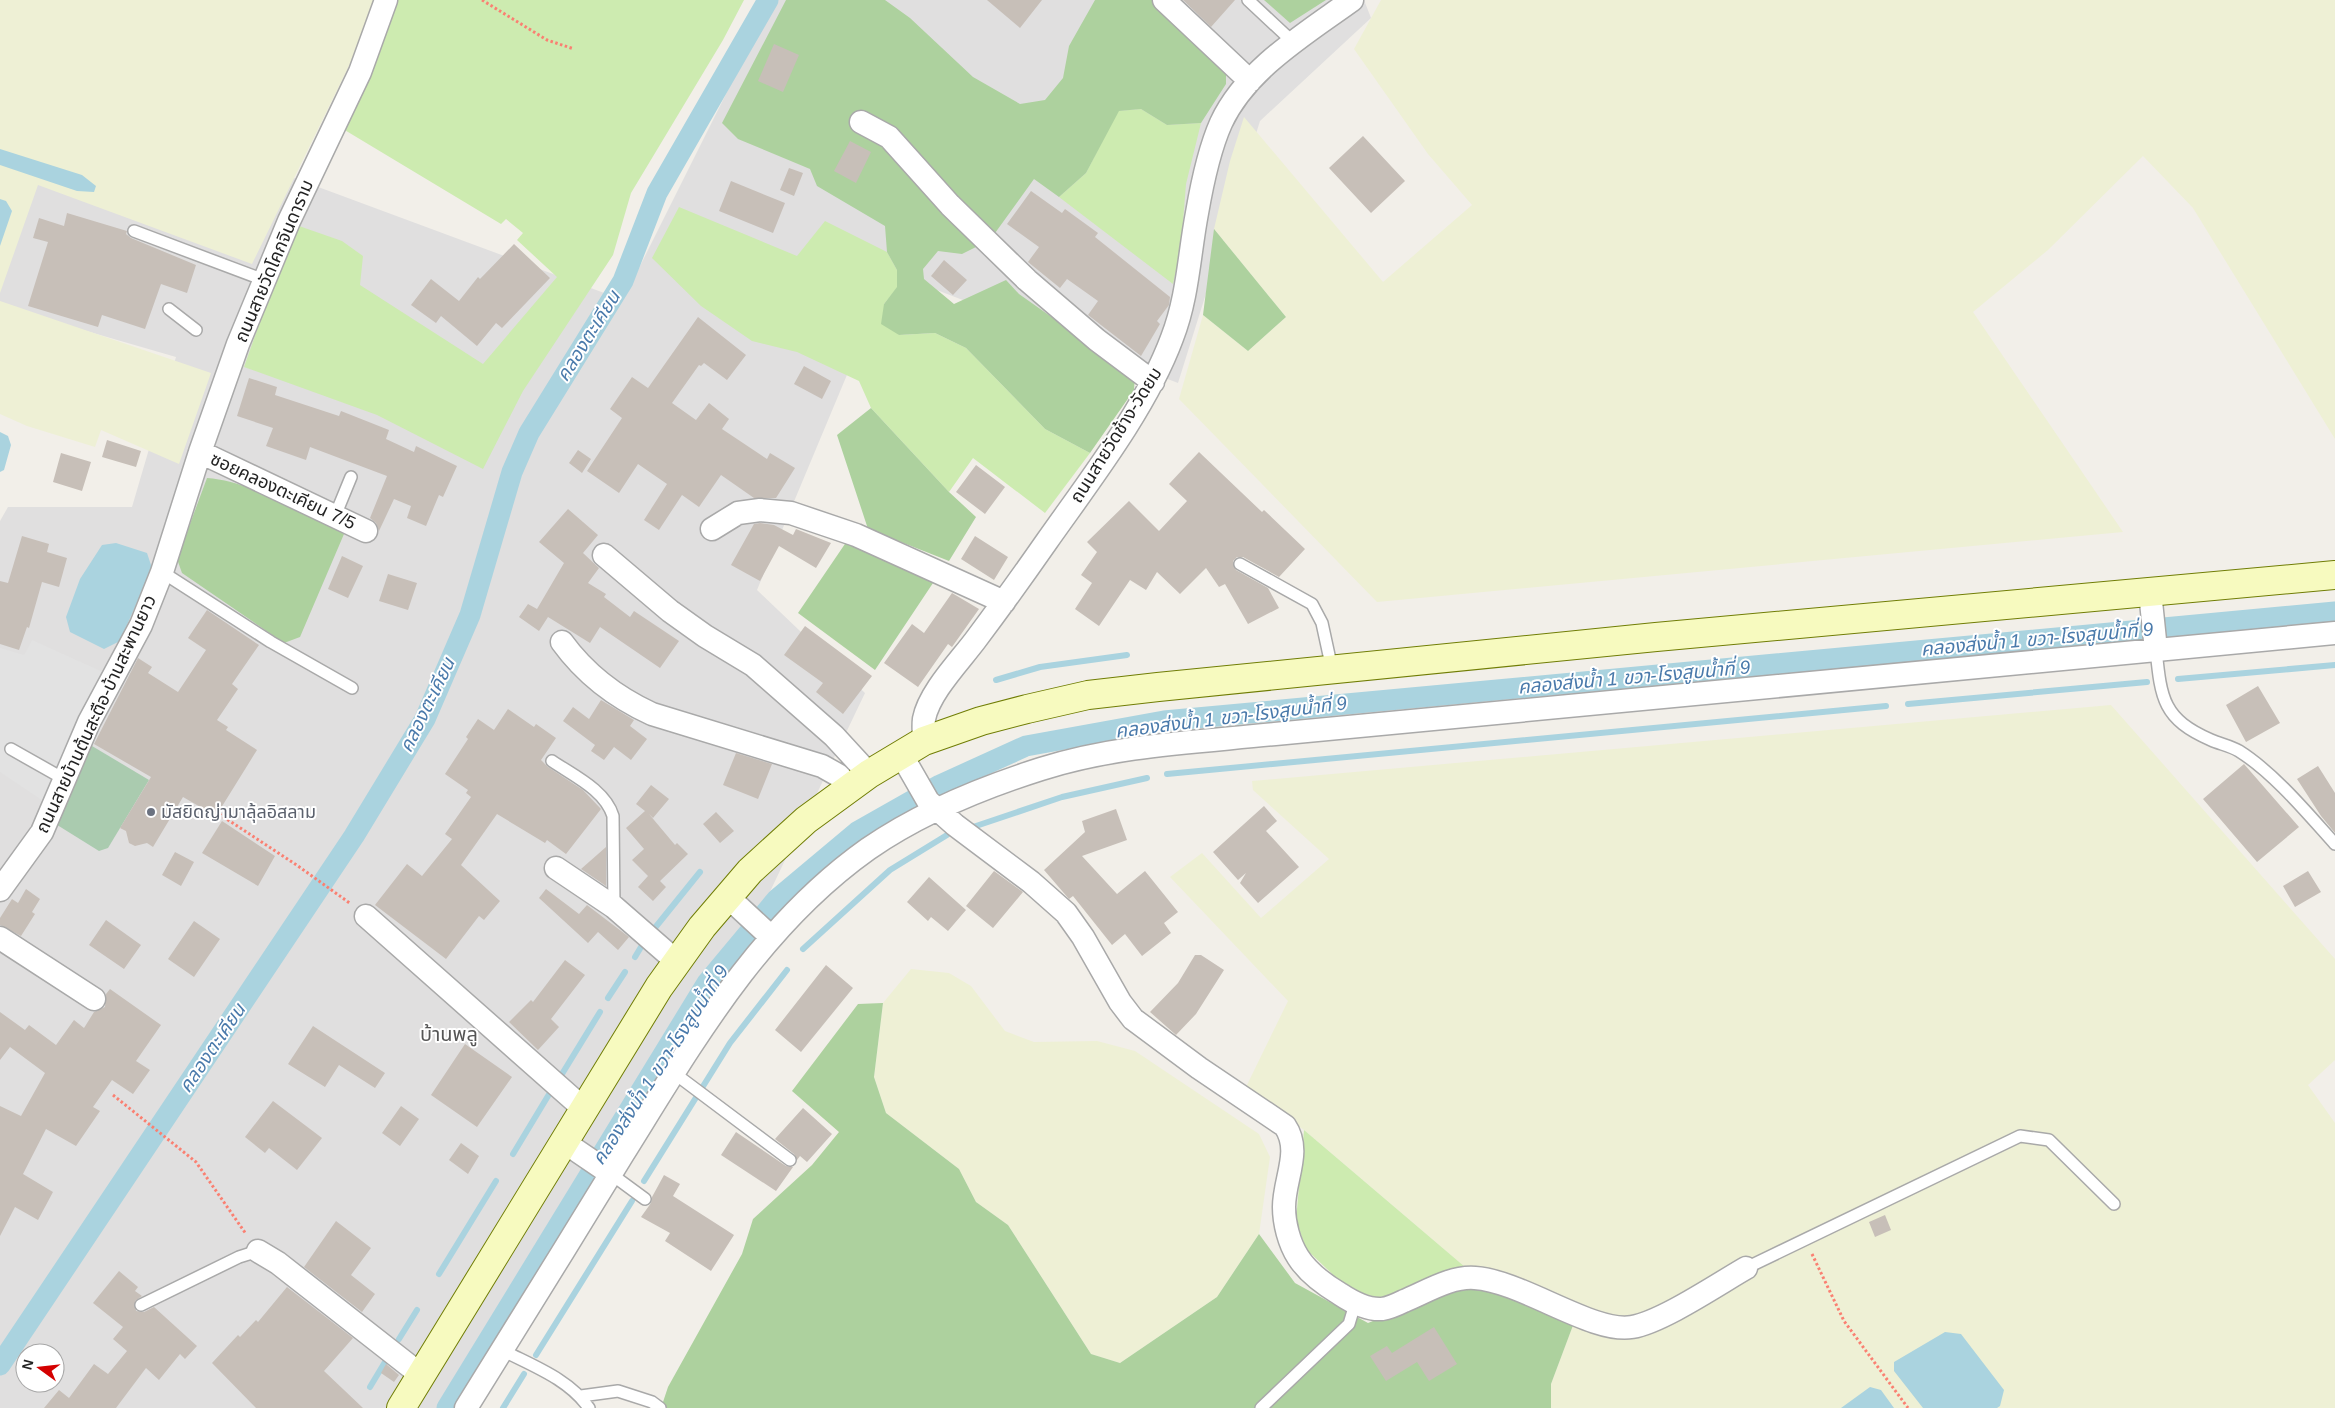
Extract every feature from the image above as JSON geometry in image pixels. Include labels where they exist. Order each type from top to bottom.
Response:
[{"type":"main road","points":[[401,1408],[571,1147],[584,1109],[676,961],[735,903],[750,871],[784,839],[860,780],[913,757],[981,721],[1088,695],[1656,637],[2151,603],[2335,575]]},
{"type":"street","name":"ถนนสายวัดโคกจินดาราม","points":[[176,528],[200,452],[238,344],[289,221],[360,72],[386,0]]},
{"type":"street","points":[[1164,0],[1250,81]]},
{"type":"street","name":"ถนนสายวัดช้าง-วัดยม","points":[[913,757],[924,718],[936,693],[1004,602],[1153,382],[1173,337],[1188,283],[1196,213],[1206,171],[1221,123],[1250,81],[1293,42],[1352,0]]},
{"type":"street","points":[[861,122],[889,137],[950,204],[1027,280],[1097,340],[1153,382]]},
{"type":"street","name":"ซอยคลองตะเคียน 7/5","points":[[200,452],[366,531]]},
{"type":"street","points":[[712,529],[738,513],[760,510],[791,513],[856,535],[1004,602]]},
{"type":"street","name":"ถนนสายบ้านต้นสะตือ-บ้านสะพานยาว","points":[[0,890],[42,832],[88,722],[141,626],[162,572],[176,528]]},
{"type":"street","points":[[604,555],[670,611],[705,636],[754,665],[834,736],[860,780]]},
{"type":"street","points":[[2151,603],[2155,644]]},
{"type":"street","points":[[466,1408],[607,1172],[678,1076],[719,1002],[766,932],[868,849],[932,805],[1043,768],[1097,755],[1150,748],[2155,644],[2335,633]]},
{"type":"street","points":[[562,642],[577,663],[593,679],[629,703],[652,714],[822,766],[838,775],[860,780]]},
{"type":"street","points":[[913,757],[932,805],[955,826],[1032,882],[1066,913],[1083,937],[1120,1002],[1133,1019],[1198,1068],[1285,1126],[1292,1136],[1292,1155],[1284,1205],[1290,1239],[1298,1257],[1322,1283],[1355,1304],[1382,1309],[1456,1279],[1474,1278],[1494,1280],[1594,1320],[1615,1326],[1632,1327],[1663,1315],[1746,1268]]},
{"type":"street","points":[[556,868],[614,907],[676,961]]},
{"type":"street","points":[[735,903],[766,932]]},
{"type":"street","points":[[366,916],[584,1109]]},
{"type":"street","points":[[0,938],[94,999]]},
{"type":"street","points":[[571,1147],[607,1172]]},
{"type":"street","points":[[258,1251],[278,1263],[421,1375]]},
{"type":"lane","points":[[1248,0],[1293,42]]},
{"type":"lane","points":[[134,230],[264,280]]},
{"type":"lane","points":[[169,309],[196,330]]},
{"type":"lane","points":[[335,516],[351,477]]},
{"type":"lane","points":[[1240,564],[1312,604],[1322,623],[1332,669]]},
{"type":"lane","points":[[162,572],[271,642],[352,688]]},
{"type":"lane","points":[[2155,644],[2159,686],[2168,710],[2186,728],[2239,751],[2269,776],[2335,844]]},
{"type":"lane","points":[[11,750],[64,779]]},
{"type":"lane","points":[[552,761],[589,787],[610,806],[613,816],[614,907]]},
{"type":"lane","points":[[678,1076],[790,1160]]},
{"type":"lane","points":[[1746,1268],[2020,1136],[2049,1140],[2114,1204]]},
{"type":"lane","points":[[607,1172],[645,1199]]},
{"type":"lane","points":[[141,1305],[239,1257],[258,1251]]},
{"type":"lane","points":[[1260,1408],[1349,1324],[1355,1304]]},
{"type":"lane","points":[[502,1350],[560,1381],[581,1396],[589,1408]]},
{"type":"lane","points":[[581,1396],[618,1391],[652,1402],[660,1408]]},
{"type":"path","points":[[482,0],[547,40],[574,49]]},
{"type":"path","points":[[219,814],[345,899]]},
{"type":"path","points":[[114,1095],[196,1162],[258,1251]]},
{"type":"path","points":[[1805,1240],[1844,1321],[1908,1408]]},
{"type":"shaded area","points":[[773,0],[1364,0],[1371,18],[1260,121],[1178,383],[890,272],[757,590],[865,693],[765,902],[454,1408],[0,1408],[0,521],[8,507],[132,507],[176,357],[0,306],[0,272],[36,169],[267,168],[623,300]]},
{"type":"shaded area","points":[[32,640],[105,673],[46,803],[0,772],[0,648],[24,655]]},
{"type":"green space","points":[[0,0],[376,0],[369,25],[252,264],[38,185],[0,293]]},
{"type":"green space","points":[[394,0],[744,0],[723,40],[631,193],[613,255],[523,391],[483,469],[377,415],[244,367],[273,285],[299,226],[342,241],[363,256],[360,285],[483,364],[557,277],[517,240],[523,233],[506,219],[501,224],[343,129]]},
{"type":"green space","points":[[786,0],[885,0],[910,18],[973,77],[1020,104],[1045,100],[1063,78],[1069,46],[1095,0],[1153,0],[1226,70],[1226,84],[1201,123],[1167,125],[1141,109],[1119,111],[1086,173],[1059,197],[1034,179],[990,240],[962,254],[938,251],[923,269],[924,279],[954,304],[1006,280],[1019,294],[1135,376],[1134,390],[1090,453],[1045,429],[966,348],[935,333],[899,335],[881,324],[884,304],[897,287],[897,270],[887,252],[885,226],[817,186],[810,169],[738,139],[722,123]]},
{"type":"green space","points":[[1264,0],[1326,0],[1290,23]]},
{"type":"green space","points":[[1381,0],[2335,0],[2335,439],[2193,208],[2143,156],[2048,250],[1973,312],[2123,532],[1377,602],[1179,399],[1203,315],[1248,351],[1286,317],[1214,229],[1230,161],[1244,117],[1383,282],[1472,205],[1428,154],[1354,49]]},
{"type":"green space","points":[[1141,109],[1167,125],[1201,123],[1186,184],[1181,247],[1173,284],[1059,197],[1086,173],[1118,111]]},
{"type":"green space","points":[[679,207],[797,256],[825,221],[887,252],[897,270],[897,288],[884,304],[899,335],[935,333],[966,348],[1045,429],[1090,453],[1045,513],[973,458],[949,492],[871,408],[859,381],[797,352],[752,341],[701,306],[652,258]]},
{"type":"green space","points":[[1214,229],[1286,317],[1248,351],[1203,315]]},
{"type":"green space","points":[[0,301],[211,373],[179,464],[101,430],[95,447],[27,426],[0,414]]},
{"type":"green space","points":[[871,408],[949,492],[976,517],[949,561],[868,529],[837,435]]},
{"type":"green space","points":[[207,478],[241,485],[277,499],[344,534],[300,637],[284,643],[182,573],[177,559]]},
{"type":"green space","points":[[849,538],[937,577],[875,670],[798,613]]},
{"type":"green space","points":[[2111,705],[2335,959],[2335,1060],[2308,1085],[2335,1123],[2335,1408],[1551,1408],[1551,1384],[1575,1320],[1479,1268],[1465,1267],[1304,1130],[1245,1089],[1288,1001],[1170,877],[1202,853],[1261,918],[1329,859],[1253,790],[1252,781]]},
{"type":"green space","points":[[87,743],[149,780],[108,848],[99,851],[54,823]]},
{"type":"green space","points":[[911,969],[949,973],[971,986],[1005,1031],[1034,1042],[1097,1041],[1135,1051],[1259,1134],[1270,1157],[1259,1234],[1217,1297],[1120,1363],[1091,1354],[1008,1225],[976,1202],[959,1169],[886,1113],[874,1077],[883,1003]]},
{"type":"green space","points":[[883,1003],[874,1077],[886,1113],[959,1169],[976,1202],[1008,1225],[1091,1354],[1120,1363],[1217,1297],[1259,1234],[1295,1283],[1368,1323],[1461,1285],[1496,1288],[1575,1320],[1551,1384],[1551,1408],[661,1408],[668,1387],[742,1254],[753,1219],[812,1165],[839,1132],[792,1091],[858,1004]]},
{"type":"green space","points":[[1304,1130],[1465,1267],[1383,1299],[1349,1290],[1306,1249],[1296,1220]]},
{"type":"water","points":[[0,149],[82,175],[96,186],[94,192],[77,191],[0,165]]},
{"type":"water","points":[[0,199],[6,201],[12,211],[0,246]]},
{"type":"water","points":[[0,432],[8,436],[11,445],[4,470],[0,472]]},
{"type":"water","points":[[116,543],[147,553],[152,568],[120,641],[104,649],[70,632],[66,617],[80,579],[102,545]]},
{"type":"water","points":[[1945,1332],[1961,1334],[2004,1390],[2000,1406],[1997,1408],[1923,1408],[1894,1371],[1894,1362]]},
{"type":"water","points":[[1870,1387],[1881,1390],[1894,1408],[1841,1408]]},
{"type":"building","points":[[987,0],[1042,0],[1020,28]]},
{"type":"building","points":[[1183,0],[1235,0],[1211,27]]},
{"type":"building","points":[[774,44],[799,55],[783,92],[758,81]]},
{"type":"building","points":[[1363,136],[1405,181],[1371,213],[1329,168]]},
{"type":"building","points":[[850,141],[871,152],[856,183],[834,171]]},
{"type":"building","points":[[789,168],[803,173],[794,196],[780,190]]},
{"type":"building","points":[[731,181],[785,203],[773,233],[719,211]]},
{"type":"building","points":[[1031,191],[1062,213],[1065,209],[1098,233],[1095,237],[1170,297],[1169,305],[1157,321],[1160,324],[1141,356],[1088,315],[1098,301],[1067,279],[1060,288],[1028,262],[1039,247],[1007,224]]},
{"type":"building","points":[[67,213],[127,231],[126,234],[131,238],[196,265],[187,293],[161,284],[145,329],[102,315],[98,327],[28,306],[48,242],[33,238],[39,218],[64,226]]},
{"type":"building","points":[[514,244],[550,278],[502,328],[496,323],[477,346],[441,316],[436,323],[411,305],[431,279],[459,301],[478,277],[480,279]]},
{"type":"building","points":[[944,260],[967,280],[953,295],[931,276]]},
{"type":"building","points":[[698,317],[746,355],[727,380],[704,363],[701,366],[699,365],[672,403],[696,420],[709,403],[729,419],[722,429],[767,459],[770,453],[795,468],[776,498],[754,498],[721,475],[699,507],[682,495],[659,530],[644,520],[667,484],[638,464],[619,493],[587,471],[622,418],[610,409],[632,377],[648,388]]},
{"type":"building","points":[[804,366],[831,381],[822,399],[794,384]]},
{"type":"building","points":[[249,378],[277,387],[275,395],[339,416],[341,411],[389,430],[386,439],[414,452],[416,446],[457,466],[443,497],[439,495],[426,526],[407,518],[411,506],[394,499],[379,531],[376,523],[370,518],[387,476],[310,447],[306,460],[266,446],[273,428],[237,416]]},
{"type":"building","points":[[107,440],[141,451],[136,467],[102,457]]},
{"type":"building","points":[[578,450],[591,459],[582,473],[569,463]]},
{"type":"building","points":[[1199,452],[1262,512],[1264,510],[1305,549],[1279,577],[1243,557],[1237,557],[1233,561],[1236,570],[1268,588],[1279,608],[1248,624],[1225,584],[1219,587],[1206,568],[1180,594],[1157,572],[1146,590],[1130,580],[1099,626],[1075,609],[1092,583],[1081,575],[1097,552],[1087,542],[1129,501],[1159,531],[1187,501],[1169,484]]},
{"type":"building","points":[[61,453],[91,462],[82,491],[53,482]]},
{"type":"building","points":[[976,465],[1005,487],[985,514],[956,492]]},
{"type":"building","points":[[568,509],[598,535],[583,553],[599,568],[588,583],[606,594],[604,597],[630,617],[634,611],[679,641],[660,668],[600,627],[590,643],[548,617],[539,631],[519,617],[528,604],[537,609],[564,563],[539,542]]},
{"type":"building","points":[[754,524],[774,525],[793,535],[796,529],[831,543],[816,568],[779,546],[760,581],[731,565]]},
{"type":"building","points":[[22,536],[49,544],[47,552],[67,558],[59,587],[42,582],[29,628],[27,627],[19,650],[0,644],[0,581],[8,583]]},
{"type":"building","points":[[975,536],[1008,557],[994,580],[961,559]]},
{"type":"building","points":[[342,556],[363,566],[348,598],[328,589]]},
{"type":"building","points":[[388,574],[417,583],[408,610],[379,601]]},
{"type":"building","points":[[952,593],[979,609],[952,647],[948,644],[918,687],[884,663],[912,624],[924,633]]},
{"type":"building","points":[[207,610],[259,645],[232,684],[238,689],[217,720],[228,727],[226,730],[257,750],[216,816],[183,797],[153,847],[147,843],[135,846],[129,843],[126,831],[120,828],[151,777],[94,744],[138,658],[152,667],[148,673],[178,692],[206,650],[188,638]]},
{"type":"building","points":[[805,626],[872,676],[843,714],[816,692],[823,683],[784,655]]},
{"type":"building","points":[[2258,686],[2280,723],[2246,742],[2226,705]]},
{"type":"building","points":[[601,700],[634,720],[630,726],[647,739],[631,760],[614,747],[604,760],[591,751],[595,745],[563,721],[573,707],[589,719]]},
{"type":"building","points":[[508,709],[534,727],[536,724],[556,738],[541,760],[548,767],[583,790],[601,809],[566,854],[547,840],[545,843],[497,814],[461,865],[500,901],[484,920],[479,916],[446,959],[375,905],[407,864],[422,876],[452,839],[445,834],[471,797],[466,793],[468,790],[445,774],[468,739],[466,737],[478,719],[494,730]]},
{"type":"building","points":[[736,753],[772,764],[758,799],[723,785]]},
{"type":"building","points":[[2244,764],[2299,827],[2257,862],[2203,799]]},
{"type":"building","points":[[2318,766],[2335,793],[2335,833],[2321,816],[2297,779]]},
{"type":"building","points":[[651,785],[669,799],[653,818],[649,814],[675,845],[677,843],[688,854],[660,881],[666,887],[653,901],[638,887],[648,876],[632,860],[644,849],[626,828],[645,811],[636,804]]},
{"type":"building","points":[[1264,806],[1277,821],[1266,831],[1299,867],[1258,903],[1240,883],[1246,873],[1238,880],[1213,852]]},
{"type":"building","points":[[1116,809],[1127,840],[1082,856],[1117,894],[1145,871],[1178,912],[1164,923],[1171,933],[1142,956],[1125,934],[1112,945],[1073,896],[1069,899],[1044,870],[1085,832],[1082,821]]},
{"type":"building","points":[[716,812],[734,831],[720,843],[703,824]]},
{"type":"building","points":[[222,821],[275,856],[258,886],[202,853]]},
{"type":"building","points":[[606,847],[606,886],[581,869]]},
{"type":"building","points":[[175,852],[194,862],[181,886],[162,875]]},
{"type":"building","points":[[994,871],[1023,892],[993,928],[966,906]]},
{"type":"building","points":[[2308,871],[2321,892],[2295,907],[2283,886]]},
{"type":"building","points":[[929,877],[966,910],[948,931],[931,917],[928,921],[907,902]]},
{"type":"building","points":[[26,889],[40,899],[32,912],[35,914],[21,936],[0,925],[0,918],[12,899],[18,903]]},
{"type":"building","points":[[546,889],[579,914],[587,905],[629,937],[618,950],[598,932],[588,943],[539,898]]},
{"type":"building","points":[[106,920],[141,945],[124,969],[89,945]]},
{"type":"building","points":[[194,921],[220,939],[194,977],[168,959]]},
{"type":"building","points":[[1195,955],[1201,955],[1224,970],[1196,1014],[1176,1035],[1150,1012],[1178,983]]},
{"type":"building","points":[[565,960],[585,975],[551,1019],[559,1027],[538,1050],[509,1022],[531,1000],[533,1002]]},
{"type":"building","points":[[826,965],[853,988],[801,1052],[775,1030]]},
{"type":"building","points":[[110,989],[161,1025],[136,1061],[150,1070],[133,1094],[112,1080],[93,1107],[100,1111],[76,1146],[46,1129],[23,1174],[53,1192],[38,1220],[15,1207],[0,1236],[0,1106],[21,1116],[45,1073],[10,1047],[0,1060],[0,1012],[25,1030],[29,1025],[56,1045],[74,1020],[84,1028],[94,1012],[105,1007],[106,994]]},
{"type":"building","points":[[313,1026],[385,1073],[375,1088],[339,1065],[325,1087],[288,1064]]},
{"type":"building","points":[[465,1044],[512,1077],[477,1127],[431,1095]]},
{"type":"building","points":[[273,1101],[322,1138],[297,1170],[269,1148],[265,1153],[245,1137]]},
{"type":"building","points":[[401,1106],[419,1119],[400,1146],[382,1133]]},
{"type":"building","points":[[803,1108],[832,1134],[807,1162],[800,1156],[797,1160],[794,1154],[775,1139]]},
{"type":"building","points":[[736,1132],[786,1166],[793,1167],[776,1191],[721,1155]]},
{"type":"building","points":[[461,1143],[479,1156],[468,1174],[449,1160]]},
{"type":"building","points":[[664,1175],[680,1184],[673,1196],[734,1235],[711,1271],[665,1241],[670,1233],[641,1217],[651,1203],[652,1197]]},
{"type":"building","points":[[1885,1215],[1891,1230],[1875,1237],[1869,1222]]},
{"type":"building","points":[[336,1221],[371,1248],[351,1275],[375,1294],[362,1312],[304,1267]]},
{"type":"building","points":[[119,1271],[138,1287],[135,1291],[142,1296],[135,1301],[136,1311],[144,1312],[154,1307],[197,1346],[185,1359],[180,1354],[159,1380],[146,1368],[116,1408],[44,1408],[56,1393],[63,1393],[69,1398],[94,1364],[108,1374],[127,1351],[113,1339],[123,1327],[93,1303]]},
{"type":"building","points":[[287,1287],[353,1338],[324,1371],[363,1408],[256,1408],[212,1363],[238,1335],[240,1337],[256,1320],[258,1322]]},
{"type":"building","points":[[1434,1327],[1457,1364],[1429,1381],[1417,1362],[1386,1381],[1370,1356],[1387,1346],[1392,1353]]},
{"type":"building","points":[[386,1364],[399,1375],[394,1382],[381,1373]]},
{"type":"waterway","name":"คลองตะเคียน","points":[[0,1365],[354,836],[425,719],[470,615],[512,472],[529,433],[623,281],[657,193],[768,0]]},
{"type":"waterway","name":"คลองส่งน้ำ 1 ขวา-โรงสูบน้ำที่ 9","points":[[447,1408],[707,983],[777,899],[857,832],[940,785],[1026,746],[1164,721],[2335,612]]},
{"type":"waterway","points":[[996,680],[1040,667],[1127,655]]},
{"type":"waterway","points":[[2178,679],[2335,665]]},
{"type":"waterway","points":[[1908,704],[2147,682]]},
{"type":"waterway","points":[[1167,774],[1886,706]]},
{"type":"waterway","points":[[973,827],[1062,797],[1147,778]]},
{"type":"waterway","points":[[803,949],[890,870],[947,835]]},
{"type":"waterway","points":[[654,929],[700,872]]},
{"type":"waterway","points":[[635,957],[644,942]]},
{"type":"waterway","points":[[644,1181],[730,1043],[787,970]]},
{"type":"waterway","points":[[608,998],[625,972]]},
{"type":"waterway","points":[[562,1074],[600,1012]]},
{"type":"waterway","points":[[513,1154],[551,1091]]},
{"type":"waterway","points":[[439,1274],[496,1181]]},
{"type":"waterway","points":[[536,1355],[632,1201]]},
{"type":"waterway","points":[[399,1339],[417,1310]]},
{"type":"waterway","points":[[370,1387],[388,1357]]},
{"type":"waterway","points":[[503,1408],[524,1374]]},
{"type":"place","name":"มัสยิดญ่ามาลุ้ลอิสลาม","points":[[151,812]]},
{"type":"district","name":"บ้านพลู","points":[[449,1034]]}]
